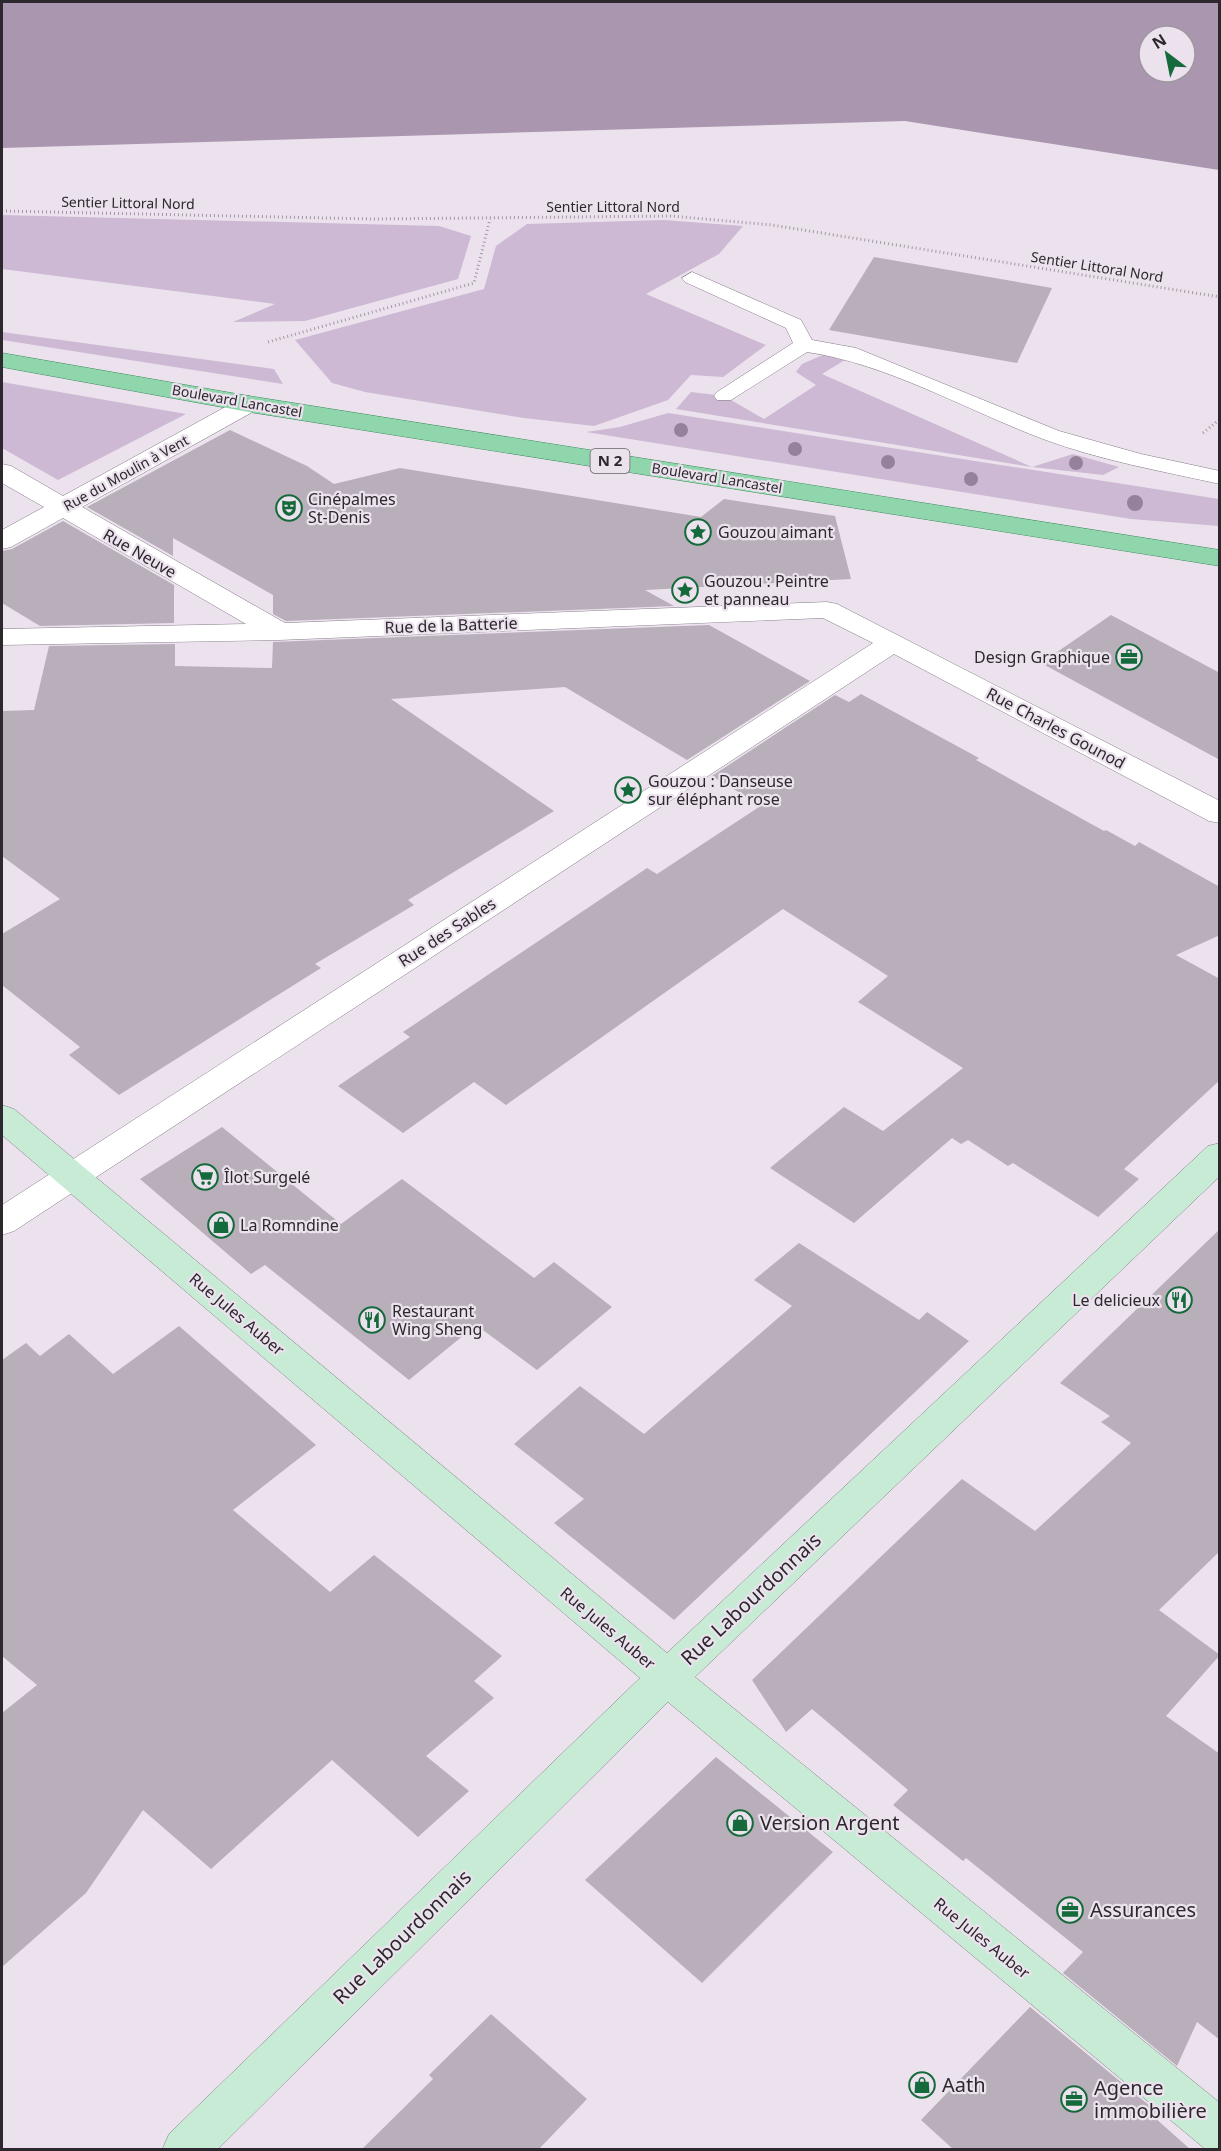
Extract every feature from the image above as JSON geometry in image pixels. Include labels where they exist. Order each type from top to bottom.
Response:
[{"type":"main road","name":"Boulevard Lancastel","points":[[2,345],[1220,541]]},
{"type":"main road","name":"Boulevard Lancastel","points":[[2,360],[249,404],[1220,558]]},
{"type":"street","name":"Rue du Moulin à Vent","points":[[2,541],[249,404]]},
{"type":"street","name":"Rue Neuve","points":[[2,472],[279,632]]},
{"type":"street","name":"Rue de la Batterie","points":[[2,637],[279,632],[827,610],[893,642]]},
{"type":"street","name":"Rue Charles Gounod","points":[[893,642],[1220,814]]},
{"type":"street","name":"Rue des Sables","points":[[2,1222],[893,642]]},
{"type":"street","name":"Rue Jules Auber","points":[[2,1117],[667,1677],[1220,2132]]},
{"type":"street","name":"Rue Labourdonnais","points":[[185,2150],[667,1677],[1220,1155]]},
{"type":"lane","points":[[693,278],[794,324],[804,345]]},
{"type":"lane","points":[[724,396],[804,345],[849,352],[1052,435],[1136,459],[1220,478]]},
{"type":"path","name":"Sentier Littoral Nord","points":[[2,211],[490,219],[670,216],[772,225],[1220,297]]},
{"type":"path","points":[[268,342],[474,283],[490,219]]},
{"type":"shaded area","points":[[2,2],[1219,2],[1219,170],[905,121],[2,148]]},
{"type":"shaded area","points":[[2,215],[439,226],[471,236],[458,279],[305,321],[233,322],[275,304],[2,269]]},
{"type":"shaded area","points":[[664,220],[743,226],[719,254],[646,294],[766,345],[723,377],[691,375],[668,400],[594,426],[524,418],[365,392],[332,383],[295,340],[484,289],[496,246],[527,224]]},
{"type":"shaded area","points":[[2,332],[274,369],[283,384],[2,340]]},
{"type":"shaded area","points":[[825,354],[845,360],[822,374],[1032,467],[676,409],[691,392],[724,396],[764,419],[816,385],[796,372],[802,364]]},
{"type":"shaded area","points":[[2,382],[186,414],[58,480],[2,448]]},
{"type":"shaded area","points":[[668,413],[1219,499],[1219,526],[1131,519],[586,432],[620,427]]},
{"type":"shaded area","points":[[1073,454],[1119,467],[1103,475],[1032,467]]},
{"type":"building","points":[[874,257],[1052,288],[1017,363],[829,330]]},
{"type":"building","points":[[230,430],[307,466],[334,484],[400,468],[701,517],[724,499],[835,516],[851,579],[645,590],[674,606],[286,621],[273,614],[273,595],[173,538],[173,556],[87,507]]},
{"type":"building","points":[[63,521],[174,585],[174,623],[40,626],[2,603],[2,551],[12,549]]},
{"type":"building","points":[[1111,615],[1220,673],[1220,760],[1041,663]]},
{"type":"building","points":[[709,625],[810,681],[687,760],[565,687],[391,699],[554,811],[408,900],[414,905],[315,964],[321,968],[119,1095],[69,1055],[80,1047],[2,985],[2,934],[60,899],[2,856],[2,711],[34,710],[49,646],[175,644],[175,666],[272,668],[273,642]]},
{"type":"building","points":[[861,694],[979,758],[976,760],[1104,831],[1135,846],[1139,842],[1220,887],[1220,935],[1176,955],[1220,979],[1220,1080],[1124,1169],[1139,1179],[1098,1217],[1013,1163],[1008,1166],[968,1140],[961,1144],[952,1138],[854,1223],[770,1168],[844,1107],[883,1131],[963,1068],[858,1002],[888,976],[783,909],[506,1105],[474,1082],[403,1133],[338,1086],[410,1037],[403,1032],[647,868],[657,874],[759,807],[760,805],[712,776],[835,695],[849,702]]},
{"type":"building","points":[[222,1127],[341,1224],[402,1179],[534,1278],[554,1262],[612,1307],[537,1370],[476,1325],[409,1380],[265,1265],[251,1274],[140,1179]]},
{"type":"building","points":[[1220,1229],[1220,1551],[1159,1610],[1220,1655],[1166,1716],[1220,1754],[1220,2040],[1197,2022],[1177,2066],[1063,1973],[1083,1952],[966,1858],[963,1861],[893,1805],[908,1790],[812,1709],[786,1732],[752,1680],[962,1479],[1035,1531],[1131,1443],[1101,1422],[1110,1416],[1060,1383]]},
{"type":"building","points":[[799,1243],[919,1320],[927,1312],[969,1341],[674,1620],[554,1523],[584,1499],[514,1444],[580,1386],[644,1434],[792,1306],[754,1280]]},
{"type":"building","points":[[179,1326],[316,1445],[233,1510],[330,1592],[374,1555],[502,1656],[474,1681],[494,1698],[426,1756],[469,1791],[418,1837],[332,1760],[211,1869],[143,1810],[86,1893],[2,1967],[2,1713],[37,1685],[2,1656],[2,1360],[26,1343],[40,1356],[69,1334],[113,1374]]},
{"type":"building","points":[[716,1757],[833,1852],[702,1983],[585,1880]]},
{"type":"building","points":[[1030,2007],[1156,2111],[1154,2117],[1191,2150],[954,2150],[921,2120]]},
{"type":"building","points":[[491,2014],[587,2099],[538,2150],[361,2150],[433,2079],[429,2075]]},
{"type":"place","name":"Cinépalmes St-Denis","points":[[289,508]]},
{"type":"place","name":"Gouzou aimant","points":[[698,532]]},
{"type":"place","name":"Gouzou : Peintre et panneau","points":[[685,590]]},
{"type":"place","name":"Design Graphique","points":[[1129,657]]},
{"type":"place","name":"Gouzou : Danseuse sur éléphant rose","points":[[628,790]]},
{"type":"place","name":"Îlot Surgelé","points":[[205,1177]]},
{"type":"place","name":"La Romndine","points":[[221,1225]]},
{"type":"place","name":"Le delicieux","points":[[1179,1300]]},
{"type":"place","name":"Restaurant Wing Sheng","points":[[372,1320]]},
{"type":"place","name":"Version Argent","points":[[740,1823]]},
{"type":"place","name":"Assurances","points":[[1070,1910]]},
{"type":"place","name":"Aath","points":[[922,2085]]},
{"type":"place","name":"Agence immobilière","points":[[1074,2099]]}]
